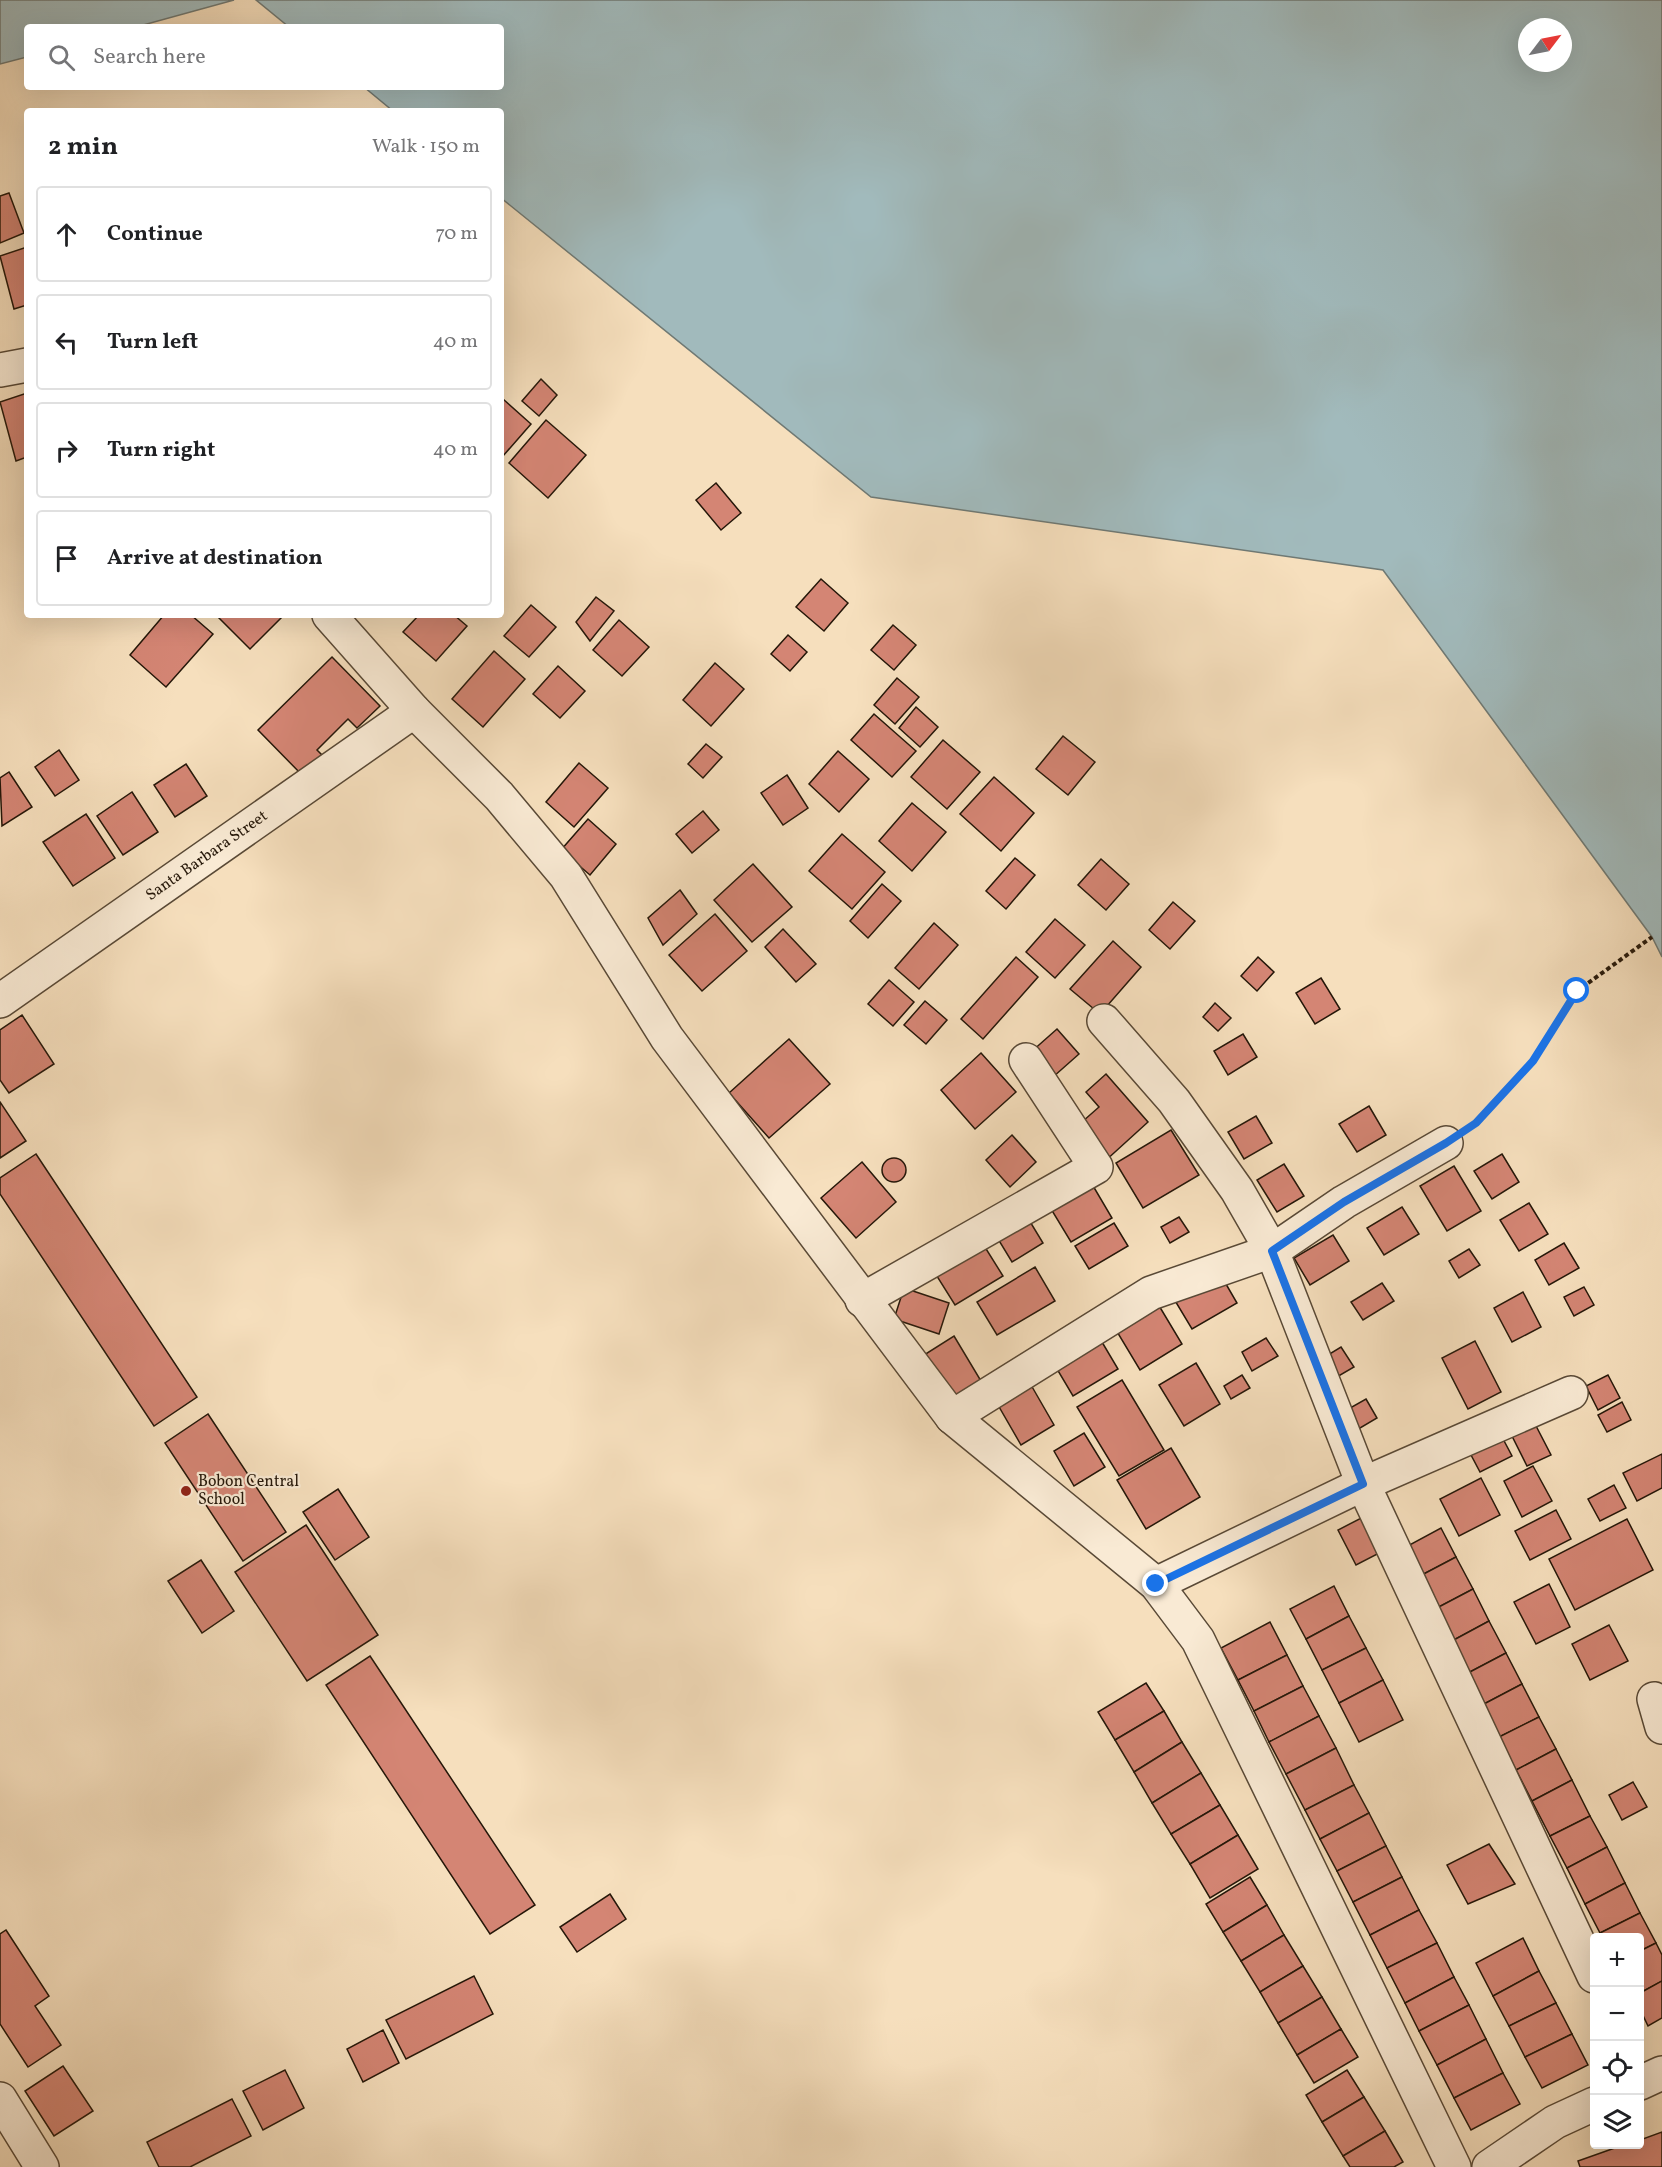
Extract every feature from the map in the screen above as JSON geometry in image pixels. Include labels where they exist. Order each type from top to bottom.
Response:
[{"type":"street","points":[[0,369],[24,365]]},
{"type":"street","points":[[332,618],[414,711],[499,796],[566,876],[667,1038],[952,1417],[1156,1584],[1198,1640],[1454,2167]]},
{"type":"street","name":"Santa Barbara Street","points":[[0,1001],[414,711]]},
{"type":"street","points":[[1104,1021],[1174,1101],[1237,1190],[1272,1251],[1363,1484],[1590,1967]]},
{"type":"street","points":[[862,1300],[1096,1167],[1026,1060]]},
{"type":"street","points":[[952,1417],[1151,1293],[1272,1251],[1344,1202],[1446,1143]]},
{"type":"street","points":[[1156,1584],[1363,1484],[1571,1393]]},
{"type":"street","points":[[0,2099],[42,2167]]},
{"type":"street","points":[[1489,2167],[1555,2122],[1590,2106]]},
{"type":"path","points":[[1446,1143],[1476,1123],[1533,1061],[1577,991],[1652,937]]},
{"type":"water","points":[[0,0],[234,0],[147,24],[24,24],[24,58],[0,64]]},
{"type":"water","points":[[256,0],[1662,0],[1662,957],[1652,937],[1383,570],[871,497],[504,200],[504,108],[389,108],[368,90],[504,90],[504,24],[285,24]]},
{"type":"building","points":[[9,193],[24,233],[0,243],[0,196]]},
{"type":"building","points":[[24,248],[24,306],[14,309],[0,256]]},
{"type":"building","points":[[541,379],[557,395],[539,416],[522,401]]},
{"type":"building","points":[[24,394],[24,458],[16,461],[0,402]]},
{"type":"building","points":[[504,400],[531,424],[504,455]]},
{"type":"building","points":[[546,420],[586,455],[548,498],[509,463]]},
{"type":"building","points":[[716,483],[741,513],[721,530],[696,500]]},
{"type":"building","points":[[821,579],[848,603],[824,631],[796,607]]},
{"type":"building","points":[[596,597],[614,611],[590,641],[576,622]]},
{"type":"building","points":[[531,605],[556,627],[529,657],[504,636]]},
{"type":"building","points":[[161,618],[194,618],[213,634],[166,687],[130,655]]},
{"type":"building","points":[[219,618],[281,618],[250,649]]},
{"type":"building","points":[[416,618],[458,618],[467,626],[436,661],[403,632]]},
{"type":"building","points":[[619,620],[649,647],[622,676],[593,650]]},
{"type":"building","points":[[893,625],[916,645],[894,670],[871,650]]},
{"type":"building","points":[[788,635],[807,652],[790,671],[771,654]]},
{"type":"building","points":[[494,651],[525,679],[483,727],[452,699]]},
{"type":"building","points":[[332,657],[380,706],[357,728],[348,719],[317,750],[323,756],[303,776],[258,730]]},
{"type":"building","points":[[715,663],[744,689],[711,726],[683,700]]},
{"type":"building","points":[[558,666],[585,691],[560,718],[533,694]]},
{"type":"building","points":[[897,678],[919,697],[895,724],[874,705]]},
{"type":"building","points":[[916,707],[938,727],[920,747],[899,728]]},
{"type":"building","points":[[874,714],[916,751],[892,777],[851,740]]},
{"type":"building","points":[[1063,736],[1095,762],[1068,795],[1036,769]]},
{"type":"building","points":[[943,740],[980,772],[947,809],[911,777]]},
{"type":"building","points":[[706,744],[722,757],[703,778],[688,764]]},
{"type":"building","points":[[59,750],[79,780],[55,796],[35,767]]},
{"type":"building","points":[[838,751],[869,779],[839,812],[809,784]]},
{"type":"building","points":[[579,763],[608,788],[574,827],[546,802]]},
{"type":"building","points":[[186,764],[207,796],[175,817],[154,785]]},
{"type":"building","points":[[9,772],[32,807],[2,826],[0,778]]},
{"type":"building","points":[[787,775],[808,808],[783,825],[761,793]]},
{"type":"building","points":[[994,777],[1034,813],[1001,851],[960,814]]},
{"type":"building","points":[[132,792],[158,832],[123,855],[97,816]]},
{"type":"building","points":[[912,803],[946,832],[912,871],[879,841]]},
{"type":"building","points":[[703,811],[719,830],[692,853],[676,834]]},
{"type":"building","points":[[86,814],[115,858],[73,886],[43,842]]},
{"type":"building","points":[[588,819],[616,844],[590,875],[561,850]]},
{"type":"building","points":[[842,834],[885,872],[852,909],[809,871]]},
{"type":"building","points":[[1015,858],[1035,875],[1006,909],[986,891]]},
{"type":"building","points":[[1101,859],[1129,884],[1106,910],[1078,885]]},
{"type":"building","points":[[753,864],[792,907],[752,942],[714,900]]},
{"type":"building","points":[[882,884],[901,901],[868,938],[850,921]]},
{"type":"building","points":[[680,890],[697,914],[663,945],[648,918]]},
{"type":"building","points":[[1173,902],[1195,921],[1170,949],[1149,930]]},
{"type":"building","points":[[715,914],[747,951],[702,991],[669,955]]},
{"type":"building","points":[[1055,919],[1085,945],[1055,978],[1026,952]]},
{"type":"building","points":[[934,923],[958,945],[919,989],[895,968]]},
{"type":"building","points":[[783,929],[816,964],[796,982],[765,947]]},
{"type":"building","points":[[1113,941],[1141,967],[1100,1014],[1070,989]]},
{"type":"building","points":[[1016,957],[1038,977],[983,1039],[961,1019]]},
{"type":"building","points":[[1258,957],[1274,972],[1257,991],[1241,976]]},
{"type":"building","points":[[1321,978],[1340,1009],[1315,1024],[1296,993]]},
{"type":"building","points":[[889,980],[914,1002],[893,1026],[868,1004]]},
{"type":"building","points":[[925,1001],[947,1020],[926,1044],[904,1025]]},
{"type":"building","points":[[1215,1003],[1231,1018],[1218,1031],[1203,1017]]},
{"type":"building","points":[[22,1015],[54,1064],[9,1093],[0,1080],[0,1030]]},
{"type":"building","points":[[1057,1029],[1079,1054],[1053,1077],[1031,1052]]},
{"type":"building","points":[[1243,1034],[1257,1057],[1228,1075],[1214,1051]]},
{"type":"building","points":[[789,1039],[830,1084],[769,1138],[729,1093]]},
{"type":"building","points":[[981,1053],[1016,1092],[975,1129],[941,1090]]},
{"type":"building","points":[[1106,1074],[1148,1122],[1104,1162],[1074,1129],[1099,1107],[1086,1092]]},
{"type":"building","points":[[0,1102],[26,1141],[0,1158]]},
{"type":"building","points":[[1369,1106],[1386,1135],[1357,1152],[1339,1124]]},
{"type":"building","points":[[1256,1116],[1272,1143],[1244,1159],[1228,1132]]},
{"type":"building","points":[[1171,1130],[1199,1175],[1143,1208],[1116,1163]]},
{"type":"building","points":[[1012,1135],[1036,1162],[1010,1187],[986,1160]]},
{"type":"building","points":[[36,1154],[197,1397],[154,1426],[0,1194],[0,1178]]},
{"type":"building","points":[[1502,1154],[1519,1182],[1492,1199],[1474,1171]]},
{"type":"building","points":[[894,1158],[902,1162],[906,1170],[902,1178],[894,1182],[886,1178],[882,1170],[886,1162]]},
{"type":"building","points":[[862,1162],[896,1202],[856,1238],[821,1198]]},
{"type":"building","points":[[1284,1164],[1304,1196],[1277,1212],[1257,1180]]},
{"type":"building","points":[[1454,1166],[1481,1211],[1447,1231],[1420,1186]]},
{"type":"building","points":[[1089,1179],[1112,1218],[1071,1242],[1048,1204]]},
{"type":"building","points":[[1529,1203],[1548,1234],[1519,1251],[1500,1220]]},
{"type":"building","points":[[1402,1207],[1419,1234],[1384,1255],[1367,1228]]},
{"type":"building","points":[[1026,1215],[1043,1243],[1012,1262],[995,1234]]},
{"type":"building","points":[[1179,1217],[1189,1232],[1170,1243],[1161,1227]]},
{"type":"building","points":[[1114,1223],[1128,1246],[1089,1269],[1075,1246]]},
{"type":"building","points":[[1333,1235],[1349,1261],[1310,1285],[1294,1258]]},
{"type":"building","points":[[978,1236],[1003,1276],[955,1305],[930,1265]]},
{"type":"building","points":[[1564,1243],[1579,1268],[1549,1285],[1535,1260]]},
{"type":"building","points":[[1469,1249],[1480,1265],[1459,1278],[1449,1261]]},
{"type":"building","points":[[1035,1267],[1055,1301],[997,1335],[977,1302]]},
{"type":"building","points":[[1219,1272],[1237,1303],[1192,1329],[1174,1299]]},
{"type":"building","points":[[1382,1283],[1394,1301],[1363,1320],[1351,1302]]},
{"type":"building","points":[[1584,1287],[1594,1305],[1574,1316],[1564,1297]]},
{"type":"building","points":[[904,1288],[949,1303],[939,1334],[894,1319]]},
{"type":"building","points":[[1523,1292],[1541,1327],[1512,1342],[1494,1308]]},
{"type":"building","points":[[1158,1304],[1182,1344],[1140,1370],[1116,1330]]},
{"type":"building","points":[[954,1336],[981,1381],[951,1400],[924,1355]]},
{"type":"building","points":[[1099,1337],[1118,1369],[1073,1396],[1054,1364]]},
{"type":"building","points":[[1266,1338],[1278,1356],[1252,1371],[1242,1352]]},
{"type":"building","points":[[1475,1341],[1501,1392],[1468,1409],[1442,1358]]},
{"type":"building","points":[[1341,1347],[1354,1367],[1330,1381],[1318,1361]]},
{"type":"building","points":[[1196,1363],[1220,1404],[1184,1426],[1159,1385]]},
{"type":"building","points":[[1242,1375],[1250,1388],[1231,1399],[1224,1386]]},
{"type":"building","points":[[1608,1375],[1620,1398],[1598,1410],[1586,1386]]},
{"type":"building","points":[[1122,1380],[1164,1450],[1119,1476],[1077,1407]]},
{"type":"building","points":[[1031,1385],[1054,1425],[1021,1445],[998,1405]]},
{"type":"building","points":[[1366,1399],[1377,1418],[1355,1431],[1343,1412]]},
{"type":"building","points":[[1622,1402],[1631,1420],[1607,1432],[1598,1415]]},
{"type":"building","points":[[208,1414],[286,1532],[243,1561],[165,1443]]},
{"type":"building","points":[[1534,1422],[1551,1455],[1527,1466],[1511,1434]]},
{"type":"building","points":[[1084,1433],[1105,1467],[1074,1486],[1054,1451]]},
{"type":"building","points":[[1502,1437],[1512,1456],[1480,1472],[1470,1453]]},
{"type":"building","points":[[1171,1448],[1200,1497],[1146,1529],[1117,1480]]},
{"type":"building","points":[[1662,1454],[1662,1488],[1637,1501],[1623,1473]]},
{"type":"building","points":[[1533,1466],[1552,1501],[1522,1517],[1504,1481]]},
{"type":"building","points":[[1481,1478],[1500,1515],[1459,1536],[1440,1499]]},
{"type":"building","points":[[1614,1485],[1626,1508],[1600,1521],[1588,1499]]},
{"type":"building","points":[[338,1489],[369,1537],[335,1560],[303,1512]]},
{"type":"building","points":[[1556,1510],[1571,1539],[1530,1560],[1515,1531]]},
{"type":"building","points":[[1373,1512],[1391,1547],[1356,1565],[1338,1530]]},
{"type":"building","points":[[1627,1519],[1653,1570],[1575,1610],[1549,1559]]},
{"type":"building","points":[[306,1525],[378,1635],[307,1681],[235,1572]]},
{"type":"building","points":[[1441,1528],[1456,1557],[1416,1578],[1402,1549]]},
{"type":"building","points":[[1456,1557],[1473,1589],[1433,1610],[1416,1578]]},
{"type":"building","points":[[201,1560],[234,1611],[202,1633],[168,1581]]},
{"type":"building","points":[[1549,1584],[1570,1627],[1536,1644],[1514,1602]]},
{"type":"building","points":[[1334,1586],[1349,1616],[1306,1639],[1290,1609]]},
{"type":"building","points":[[1473,1589],[1489,1621],[1450,1642],[1433,1610]]},
{"type":"building","points":[[1349,1616],[1366,1648],[1322,1670],[1306,1639]]},
{"type":"building","points":[[1489,1621],[1506,1653],[1466,1674],[1450,1642]]},
{"type":"building","points":[[1270,1622],[1287,1655],[1238,1680],[1221,1648]]},
{"type":"building","points":[[1609,1625],[1628,1661],[1590,1680],[1572,1644]]},
{"type":"building","points":[[1366,1648],[1383,1680],[1339,1703],[1322,1670]]},
{"type":"building","points":[[1506,1653],[1522,1684],[1482,1705],[1466,1674]]},
{"type":"building","points":[[1287,1655],[1303,1686],[1254,1711],[1238,1680]]},
{"type":"building","points":[[370,1656],[535,1905],[490,1934],[326,1685]]},
{"type":"building","points":[[1383,1680],[1403,1720],[1359,1742],[1339,1703]]},
{"type":"building","points":[[1146,1683],[1164,1711],[1115,1740],[1098,1712]]},
{"type":"building","points":[[1522,1684],[1539,1717],[1499,1737],[1482,1705]]},
{"type":"building","points":[[1303,1686],[1319,1716],[1269,1742],[1254,1711]]},
{"type":"building","points":[[1164,1711],[1182,1742],[1134,1772],[1115,1740]]},
{"type":"building","points":[[1319,1716],[1336,1748],[1286,1774],[1269,1742]]},
{"type":"building","points":[[1539,1717],[1556,1749],[1516,1770],[1499,1737]]},
{"type":"building","points":[[1182,1742],[1201,1773],[1152,1803],[1134,1772]]},
{"type":"building","points":[[1336,1748],[1354,1785],[1305,1810],[1286,1774]]},
{"type":"building","points":[[1556,1749],[1572,1780],[1532,1801],[1516,1770]]},
{"type":"building","points":[[1201,1773],[1220,1805],[1171,1834],[1152,1803]]},
{"type":"building","points":[[1572,1780],[1590,1816],[1550,1836],[1532,1801]]},
{"type":"building","points":[[1633,1782],[1647,1807],[1622,1820],[1609,1795]]},
{"type":"building","points":[[1354,1785],[1369,1813],[1320,1839],[1305,1810]]},
{"type":"building","points":[[1220,1805],[1238,1835],[1190,1864],[1171,1834]]},
{"type":"building","points":[[1369,1813],[1386,1846],[1337,1871],[1320,1839]]},
{"type":"building","points":[[1590,1816],[1607,1847],[1567,1868],[1550,1836]]},
{"type":"building","points":[[1238,1835],[1258,1869],[1210,1898],[1190,1864]]},
{"type":"building","points":[[1489,1844],[1515,1884],[1468,1904],[1447,1865]]},
{"type":"building","points":[[1386,1846],[1402,1877],[1353,1902],[1337,1871]]},
{"type":"building","points":[[1607,1847],[1625,1883],[1585,1904],[1567,1868]]},
{"type":"building","points":[[1250,1877],[1267,1905],[1223,1932],[1206,1904]]},
{"type":"building","points":[[1402,1877],[1419,1910],[1370,1935],[1353,1902]]},
{"type":"building","points":[[1625,1883],[1640,1913],[1600,1933],[1585,1904]]},
{"type":"building","points":[[610,1894],[626,1919],[577,1952],[560,1927]]},
{"type":"building","points":[[1267,1905],[1284,1935],[1241,1961],[1223,1932]]},
{"type":"building","points":[[1419,1910],[1437,1943],[1387,1968],[1370,1935]]},
{"type":"building","points":[[1640,1913],[1656,1943],[1644,1949],[1644,1933],[1600,1933]]},
{"type":"building","points":[[6,1930],[49,1996],[35,2006],[61,2045],[28,2067],[0,2024],[0,1934]]},
{"type":"building","points":[[1284,1935],[1303,1966],[1260,1992],[1241,1961]]},
{"type":"building","points":[[1523,1938],[1539,1971],[1493,1996],[1476,1963]]},
{"type":"building","points":[[1437,1943],[1454,1977],[1405,2003],[1387,1968]]},
{"type":"building","points":[[1656,1943],[1662,1955],[1662,1981],[1644,1991],[1644,1987],[1644,1949]]},
{"type":"building","points":[[1303,1966],[1322,1997],[1278,2023],[1260,1992]]},
{"type":"building","points":[[1539,1971],[1556,2003],[1509,2026],[1493,1996]]},
{"type":"building","points":[[474,1976],[493,2014],[406,2059],[386,2020]]},
{"type":"building","points":[[1454,1977],[1469,2005],[1419,2031],[1405,2003]]},
{"type":"building","points":[[1662,1981],[1662,2018],[1648,2026],[1644,2018],[1644,1991]]},
{"type":"building","points":[[1322,1997],[1341,2029],[1297,2055],[1278,2023]]},
{"type":"building","points":[[1556,2003],[1572,2034],[1525,2057],[1509,2026]]},
{"type":"building","points":[[1469,2005],[1486,2039],[1437,2065],[1419,2031]]},
{"type":"building","points":[[1341,2029],[1358,2057],[1314,2083],[1297,2055]]},
{"type":"building","points":[[383,2030],[399,2063],[363,2082],[347,2049]]},
{"type":"building","points":[[1572,2034],[1588,2065],[1542,2088],[1525,2057]]},
{"type":"building","points":[[1486,2039],[1503,2073],[1454,2098],[1437,2065]]},
{"type":"building","points":[[63,2066],[93,2111],[54,2136],[25,2091]]},
{"type":"building","points":[[285,2070],[304,2108],[263,2130],[243,2091]]},
{"type":"building","points":[[1347,2070],[1364,2097],[1322,2122],[1306,2095]]},
{"type":"building","points":[[1503,2073],[1520,2104],[1471,2130],[1454,2098]]},
{"type":"building","points":[[1364,2097],[1385,2131],[1343,2156],[1322,2122]]},
{"type":"building","points":[[232,2099],[251,2136],[190,2167],[159,2167],[147,2142]]},
{"type":"building","points":[[1385,2131],[1403,2162],[1394,2167],[1350,2167],[1343,2156]]},
{"type":"building","points":[[1662,2132],[1662,2167],[1580,2167],[1578,2161],[1612,2149],[1644,2149],[1644,2139]]},
{"type":"place","name":"Bobon Central School","points":[[186,1491]]},
{"type":"route","points":[[1156,1584],[1363,1484],[1272,1251],[1344,1202],[1476,1123],[1533,1061],[1577,991]]}]
